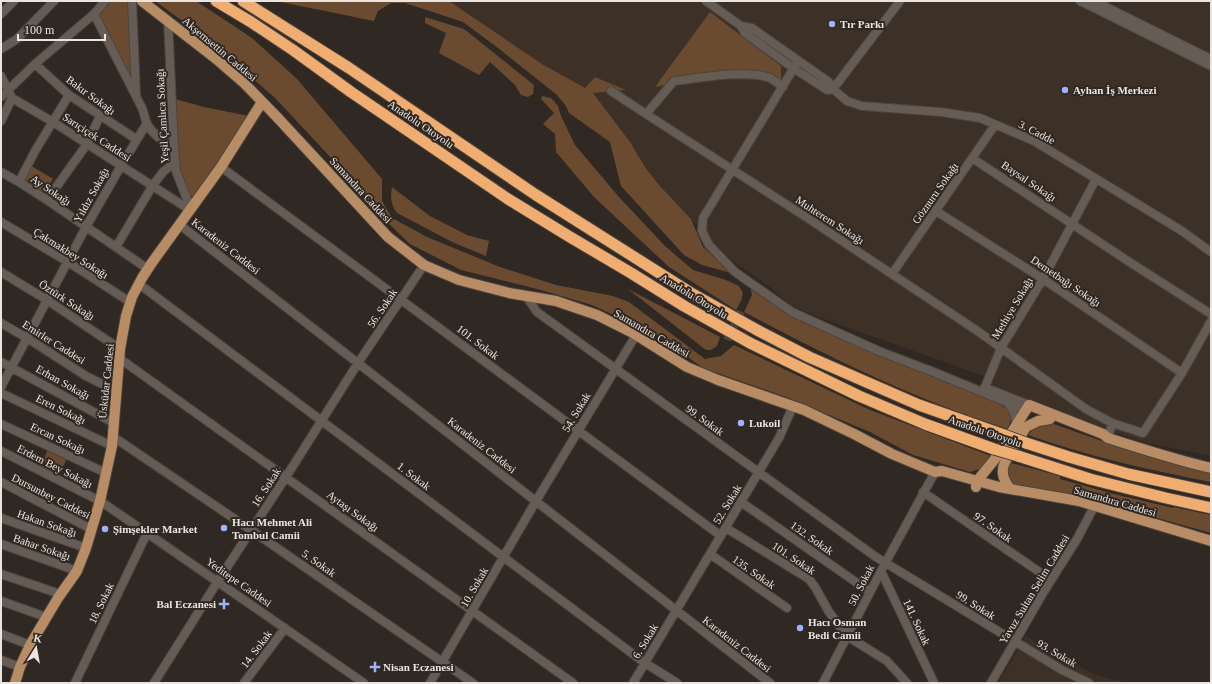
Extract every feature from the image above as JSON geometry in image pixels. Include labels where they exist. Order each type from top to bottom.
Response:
[{"type":"highway","name":"Anadolu Otoyolu","points":[[216,1],[287,46],[351,92],[508,199],[684,306],[750,343],[859,396],[925,424],[994,449],[1090,479],[1211,508]]},
{"type":"highway","name":"Anadolu Otoyolu","points":[[243,1],[349,68],[536,194],[691,293],[756,330],[809,357],[919,405],[1026,443],[1128,474],[1211,492]]},
{"type":"main road","name":"Akşemsettin Caddesi","points":[[142,1],[216,58],[244,83],[262,102]]},
{"type":"main road","name":"Üsküdar Caddesi","points":[[15,683],[20,667],[30,645],[60,594],[77,571],[92,529],[100,501],[112,441],[120,354],[130,302],[148,269],[221,167],[262,102]]},
{"type":"main road","name":"Samandıra Caddesi","points":[[262,102],[388,237],[424,265],[460,280],[509,293],[556,301],[597,315],[636,335],[687,367],[718,380],[792,406],[854,434],[892,454],[935,472],[942,471],[981,485],[1079,502],[1211,542]]},
{"type":"main road","points":[[1032,409],[1050,419],[1103,439],[1108,438]]},
{"type":"main road","points":[[962,477],[973,477],[986,470],[1016,427],[1032,409]]},
{"type":"main road","points":[[981,485],[994,478],[1005,462],[1026,427],[1032,409]]},
{"type":"main road","points":[[1032,409],[1103,434],[1108,438],[1189,463],[1211,468]]},
{"type":"main road","points":[[1026,427],[1038,421],[1050,419]]},
{"type":"main road","points":[[1005,462],[1002,468],[1003,478],[1010,489]]},
{"type":"main road","points":[[981,485],[986,470]]},
{"type":"main road","points":[[935,472],[940,477],[981,485],[1011,495],[1074,506],[1094,507]]},
{"type":"street","points":[[1,14],[14,1]]},
{"type":"street","points":[[1,49],[17,39],[54,1]]},
{"type":"street","points":[[1,96],[34,64],[94,14],[105,1]]},
{"type":"street","points":[[132,1],[136,97]]},
{"type":"street","name":"3. Cadde","points":[[706,1],[741,26],[752,28],[827,90],[833,89],[846,101],[862,106],[948,113],[980,118],[1034,141],[1182,232],[1211,252]]},
{"type":"street","points":[[833,89],[900,1]]},
{"type":"street","points":[[1080,1],[1211,66]]},
{"type":"street","points":[[1094,1],[1211,59]]},
{"type":"street","points":[[94,14],[142,108],[147,123],[155,134],[174,148]]},
{"type":"street","name":"Yeşil Çamlıca Sokağı","points":[[168,20],[176,171],[191,208]]},
{"type":"street","points":[[782,86],[787,58]]},
{"type":"street","name":"Bakır Sokağı","points":[[34,64],[70,95],[136,139]]},
{"type":"street","points":[[795,64],[703,218],[702,231],[709,245],[735,272],[792,312],[882,352],[1007,403],[1032,409]]},
{"type":"street","points":[[646,114],[674,81],[731,75],[750,75],[768,77],[782,86]]},
{"type":"street","points":[[1,76],[12,98],[1,121]]},
{"type":"street","name":"Muhterem Sokağı","points":[[611,92],[809,219],[1001,348],[1086,409],[1112,423],[1143,433],[1182,373]]},
{"type":"street","points":[[19,182],[35,151],[70,95]]},
{"type":"street","name":"Sarıçiçek Caddesi","points":[[12,98],[191,208]]},
{"type":"street","points":[[47,200],[87,144],[100,116]]},
{"type":"street","name":"Yıldız Sokağı","points":[[1,387],[86,227],[136,139],[147,123]]},
{"type":"street","name":"Göznuru Sokağı","points":[[892,274],[995,125]]},
{"type":"street","name":"Baysal Sokağı","points":[[972,158],[1211,314]]},
{"type":"street","points":[[116,247],[153,185],[163,172],[175,162]]},
{"type":"street","name":"101. Sokak","points":[[221,167],[721,536]]},
{"type":"street","name":"Ay Sokağı","points":[[1,172],[47,200],[148,269]]},
{"type":"street","name":"Methiye Sokağı","points":[[984,387],[1001,348],[1043,279],[1096,179]]},
{"type":"street","name":"Demetbağı Sokağı","points":[[936,211],[1043,279],[1182,373]]},
{"type":"street","name":"Çakmakbey Sokağı","points":[[1,222],[68,262],[130,302]]},
{"type":"street","name":"Karadeniz Caddesi","points":[[180,224],[770,683]]},
{"type":"street","name":"56. Sokak","points":[[358,363],[424,265]]},
{"type":"street","name":"Öztürk Sokağı","points":[[1,272],[47,300],[120,354]]},
{"type":"street","name":"1. Sokak","points":[[139,284],[645,663],[677,683]]},
{"type":"street","name":"99. Sokak","points":[[526,296],[537,312],[876,557]]},
{"type":"street","points":[[1182,373],[1211,321]]},
{"type":"street","name":"Emirler Caddesi","points":[[1,323],[86,376],[116,391]]},
{"type":"street","name":"54. Sokak","points":[[536,501],[636,335]]},
{"type":"street","name":"Aytaşı Sokağı","points":[[120,354],[286,477],[573,683]]},
{"type":"street","name":"Erhan Sokağı","points":[[1,362],[114,423]]},
{"type":"street","name":"16. Sokak","points":[[154,683],[358,363]]},
{"type":"street","points":[[931,371],[972,382],[1032,409]]},
{"type":"street","name":"Eren Sokağı","points":[[1,392],[112,441]]},
{"type":"street","points":[[1007,403],[1013,410],[1016,418],[1016,427]]},
{"type":"street","name":"52. Sokak","points":[[676,610],[779,438],[792,406]]},
{"type":"street","points":[[1108,438],[1112,423]]},
{"type":"street","name":"Ercan Sokağı","points":[[1,424],[106,473]]},
{"type":"street","name":"5. Sokak","points":[[112,441],[251,530],[473,683]]},
{"type":"street","name":"Erdem Bey Sokağı","points":[[1,451],[100,501]]},
{"type":"street","name":"50. Sokak","points":[[823,683],[881,571],[935,472]]},
{"type":"street","name":"Dursunbey Caddesi","points":[[1,482],[92,529]]},
{"type":"street","name":"97. Sokak","points":[[923,492],[1051,580]]},
{"type":"street","name":"Yeditepe Caddesi","points":[[100,501],[285,628],[352,680],[364,683]]},
{"type":"street","name":"10. Sokak","points":[[430,683],[536,501]]},
{"type":"street","name":"132. Sokak","points":[[741,502],[870,592]]},
{"type":"street","name":"Yavuz Sultan Selim Caddesi","points":[[991,683],[1051,580],[1077,539],[1094,507]]},
{"type":"street","name":"Hakan Sokağı","points":[[1,518],[86,548]]},
{"type":"street","name":"101. Sokak","points":[[726,528],[809,579],[829,612],[847,636],[887,661],[907,683]]},
{"type":"street","name":"18. Sokak","points":[[75,683],[147,532]]},
{"type":"street","name":"Bahar Sokağı","points":[[1,544],[77,571]]},
{"type":"street","name":"135. Sokak","points":[[710,554],[787,608]]},
{"type":"street","name":"50. Sokak","points":[[876,557],[886,562]]},
{"type":"street","name":"99. Sokak","points":[[886,562],[1015,641]]},
{"type":"street","name":"141. Sokak","points":[[881,571],[934,683]]},
{"type":"street","points":[[1,574],[60,594]]},
{"type":"street","points":[[1,601],[46,617]]},
{"type":"street","name":"6. Sokak","points":[[633,683],[676,610]]},
{"type":"street","name":"14. Sokak","points":[[244,683],[285,628]]},
{"type":"street","points":[[1,634],[30,645]]},
{"type":"street","name":"93. Sokak","points":[[1015,641],[1062,670],[1089,683]]},
{"type":"street","points":[[1,660],[20,667]]},
{"type":"shaded area","points":[[108,1],[129,1],[133,83],[99,16]]},
{"type":"shaded area","points":[[155,1],[196,1],[252,38],[297,79],[382,179],[382,201],[392,218],[427,237],[500,267],[556,285],[613,296],[629,302],[705,359],[721,356],[734,345],[870,410],[991,456],[980,469],[970,472],[913,455],[870,432],[786,397],[703,368],[659,336],[592,305],[541,290],[461,270],[410,244],[383,218],[350,178],[275,98],[210,41]]},
{"type":"shaded area","points":[[276,1],[449,1],[542,64],[585,88],[595,77],[626,90],[593,93],[630,142],[645,167],[659,185],[691,219],[703,247],[731,273],[702,265],[684,255],[621,186],[610,142],[569,113],[566,106],[557,95],[463,22],[405,3],[391,3],[378,11],[374,21]]},
{"type":"shaded area","points":[[449,1],[1211,1],[1211,456],[1148,443],[1100,428],[1029,402],[993,386],[984,376],[791,306],[770,287],[715,249],[691,219],[659,185],[645,167],[630,142],[592,93],[625,90],[595,77],[585,89],[542,64]]},
{"type":"shaded area","points":[[710,12],[781,66],[781,83],[733,73],[655,87]]},
{"type":"shaded area","points":[[425,17],[464,29],[534,85],[533,94],[528,97],[521,95],[515,85],[490,62],[479,75],[439,53],[446,33],[425,23]]},
{"type":"shaded area","points":[[542,96],[551,98],[558,106],[561,116],[575,145],[619,197],[665,246],[693,270],[726,280],[739,286],[743,293],[736,310],[669,267],[594,197],[556,152],[555,134],[543,124],[554,113],[541,99]]},
{"type":"shaded area","points":[[171,98],[204,107],[249,116],[194,200],[189,196],[177,170]]},
{"type":"shaded area","points":[[30,165],[53,179],[43,195],[23,183]]},
{"type":"shaded area","points":[[392,187],[430,216],[467,235],[489,241],[486,256],[452,242],[397,213],[393,207],[391,194]]},
{"type":"shaded area","points":[[750,285],[802,322],[997,401],[1009,411],[1011,419],[1008,429],[940,405],[906,391],[808,345],[744,312],[752,295]]},
{"type":"shaded area","points":[[628,289],[720,337],[717,346],[711,350],[706,350]]},
{"type":"shaded area","points":[[1048,422],[1102,441],[1164,460],[1211,471],[1211,482],[1118,462],[1073,450],[1028,435],[1034,428]]},
{"type":"shaded area","points":[[48,449],[67,458],[63,467],[59,465],[55,472],[41,466]]},
{"type":"shaded area","points":[[1011,463],[1060,476],[1060,479],[1114,494],[1211,515],[1211,533],[1089,499],[1011,485],[1007,479],[1007,469]]},
{"type":"shaded area","points":[[1026,636],[1095,675],[1128,683],[998,683]]},
{"type":"tunnel","points":[[727,340],[742,309]]},
{"type":"place","name":"Tır Parkı","points":[[832,24]]},
{"type":"place","name":"Ayhan İş Merkezi","points":[[1065,90]]},
{"type":"place","name":"Lukoil","points":[[741,423]]},
{"type":"place","name":"Hacı Mehmet Ali Tombul Camii","points":[[224,528]]},
{"type":"place","name":"Şimşekler Market","points":[[105,529]]},
{"type":"place","name":"Bal Eczanesi","points":[[224,604]]},
{"type":"place","name":"Hacı Osman Bedi Camii","points":[[800,628]]},
{"type":"place","name":"Nisan Eczanesi","points":[[375,667]]}]
